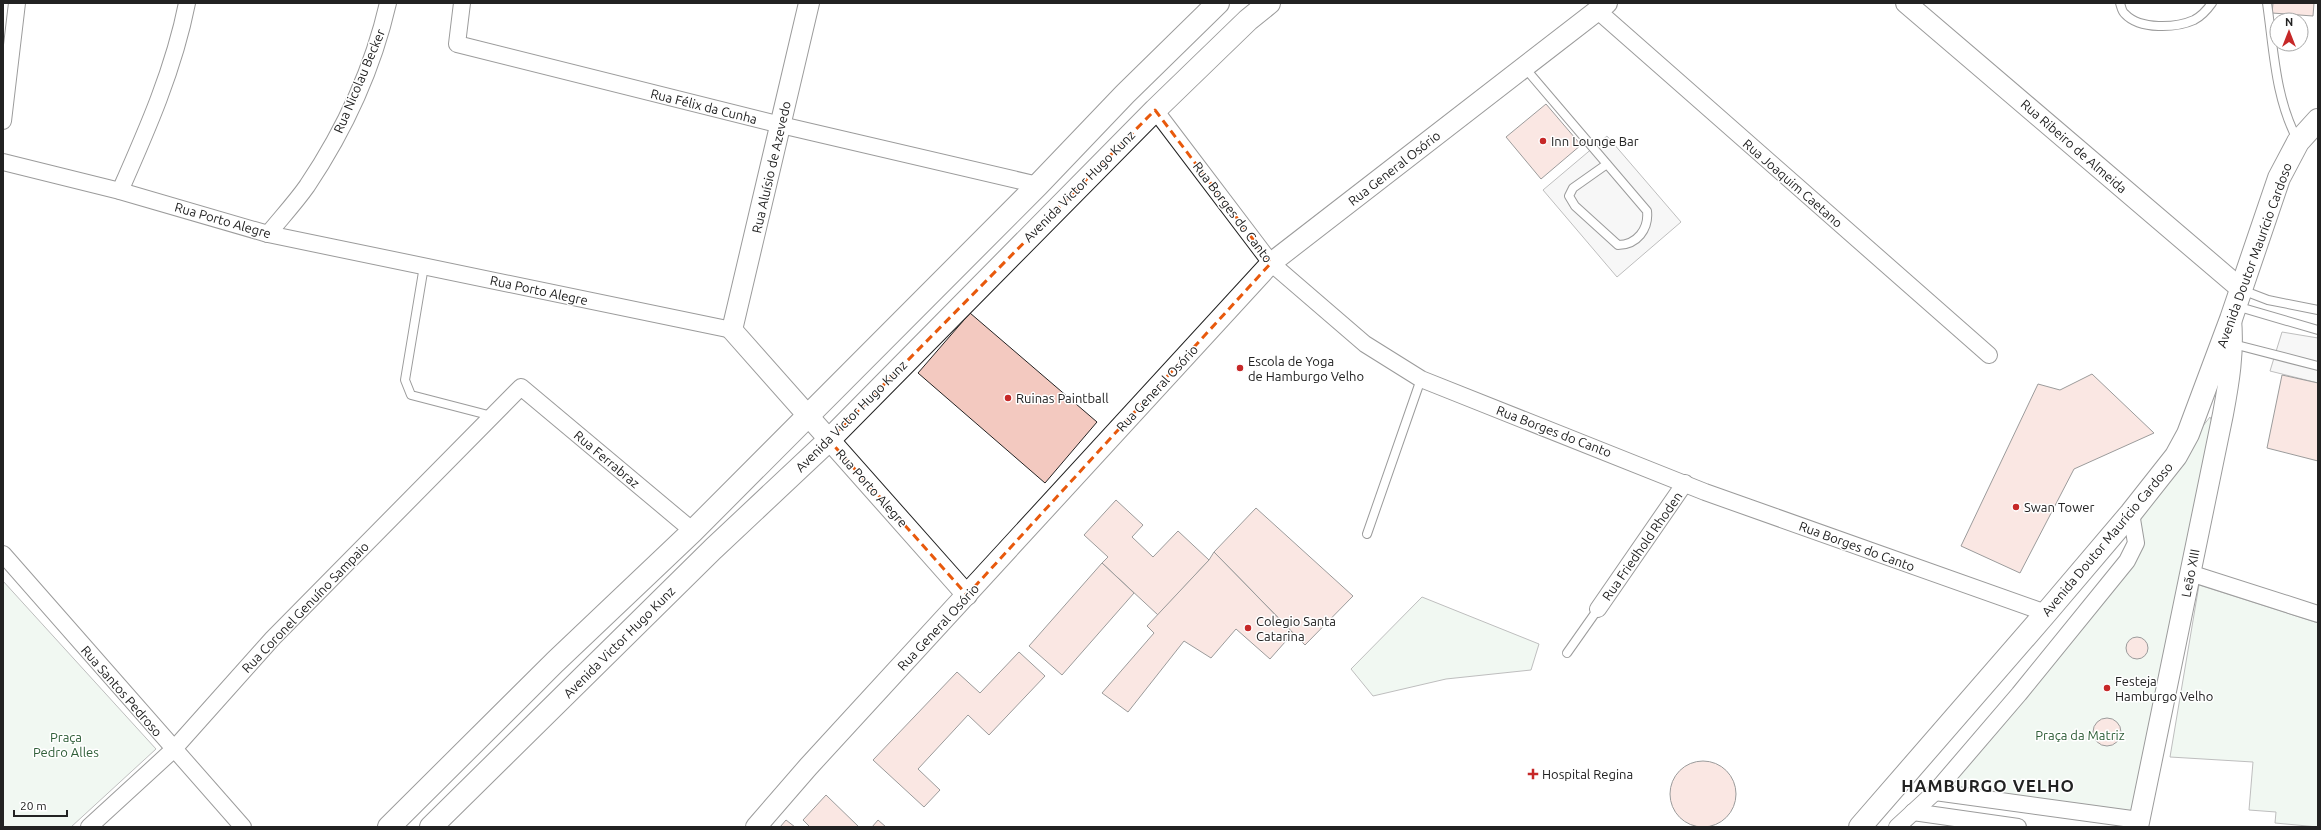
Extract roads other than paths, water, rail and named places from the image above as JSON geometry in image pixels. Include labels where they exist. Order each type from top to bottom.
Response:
[{"type":"main road","points":[[389,827],[555,662],[693,531],[1038,185],[1125,94],[1218,3]]},
{"type":"main road","name":"Avenida Victor Hugo Kunz","points":[[431,827],[713,549],[829,440],[1155,110],[1248,20],[1269,3]]},
{"type":"main road","name":"Avenida Doutor Maurício Cardoso","points":[[1860,827],[2046,613],[2172,462],[2188,434],[2236,305],[2279,178],[2298,142],[2318,120]]},
{"type":"street","points":[[3,121],[17,3]]},
{"type":"street","points":[[120,191],[160,100],[182,27],[187,3]]},
{"type":"street","name":"Rua Nicolau Becker","points":[[268,234],[306,187],[345,121],[380,37],[388,3]]},
{"type":"street","name":"Rua Félix da Cunha","points":[[462,3],[457,44],[781,125],[1038,185]]},
{"type":"street","name":"Rua Aluísio de Azevedo","points":[[732,330],[781,125],[808,3]]},
{"type":"street","name":"Rua Ribeiro de Almeida","points":[[1906,3],[2236,305]]},
{"type":"street","name":"Rua General Osório","points":[[756,827],[808,767],[1271,263],[1602,7]]},
{"type":"street","name":"Rua Joaquim Caetano","points":[[1602,7],[1989,354]]},
{"type":"street","name":"Rua Borges do Canto","points":[[1155,110],[1271,263],[1366,344],[1421,378],[1685,482],[1705,492],[2046,613]]},
{"type":"street","name":"Rua Porto Alegre","points":[[3,162],[120,191],[268,234],[732,330],[967,595]]},
{"type":"street","name":"Leão XIII","points":[[2138,824],[2223,414],[2233,344],[2236,305]]},
{"type":"street","name":"Rua Coronel Genuíno Sampaio","points":[[88,827],[173,750],[273,638],[521,387]]},
{"type":"street","name":"Rua Ferrabraz","points":[[521,387],[693,531]]},
{"type":"street","name":"Rua Friedhold Rhoden","points":[[1598,609],[1685,482]]},
{"type":"street","points":[[1897,827],[1935,792],[2019,694],[2127,560],[2136,543],[2131,513]]},
{"type":"street","name":"Rua Santos Pedroso","points":[[3,554],[173,750],[243,827]]},
{"type":"street","points":[[2190,573],[2318,614]]},
{"type":"street","points":[[1935,792],[2138,824]]},
{"type":"street","points":[[1913,812],[2018,827]]},
{"type":"lane","points":[[2120,3],[2124,14],[2137,23],[2173,25],[2194,20],[2207,11],[2212,3]]},
{"type":"lane","points":[[2267,3],[2280,100],[2298,142]]},
{"type":"lane","points":[[1524,67],[1607,164],[1647,211],[1648,220],[1646,228],[1633,242],[1627,245],[1618,245],[1575,206],[1569,196],[1573,188],[1607,164]]},
{"type":"lane","points":[[424,266],[405,380],[411,395],[492,416]]},
{"type":"lane","points":[[2236,305],[2268,300],[2318,310]]},
{"type":"lane","points":[[2236,305],[2318,330]]},
{"type":"lane","points":[[2233,344],[2318,366]]},
{"type":"lane","points":[[1367,534],[1421,378]]},
{"type":"lane","points":[[1567,653],[1598,609]]},
{"type":"place","name":"Inn Lounge Bar","points":[[1543,141]]},
{"type":"place","name":"Escola de Yoga de Hamburgo Velho","points":[[1240,368]]},
{"type":"place","name":"Ruinas Paintball","points":[[1008,398]]},
{"type":"place","name":"Swan Tower","points":[[2016,507]]},
{"type":"place","name":"Colegio Santa Catarina","points":[[1248,628]]},
{"type":"place","name":"Festeja Hamburgo Velho","points":[[2107,688]]},
{"type":"place","name":"Hospital Regina","points":[[1533,774]]},
{"type":"district","name":"HAMBURGO VELHO","points":[[1988,785]]},
{"type":"park label","name":"Praça da Matriz","points":[[2080,735]]},
{"type":"park label","name":"Praça Pedro Alles","points":[[66,744]]}]
